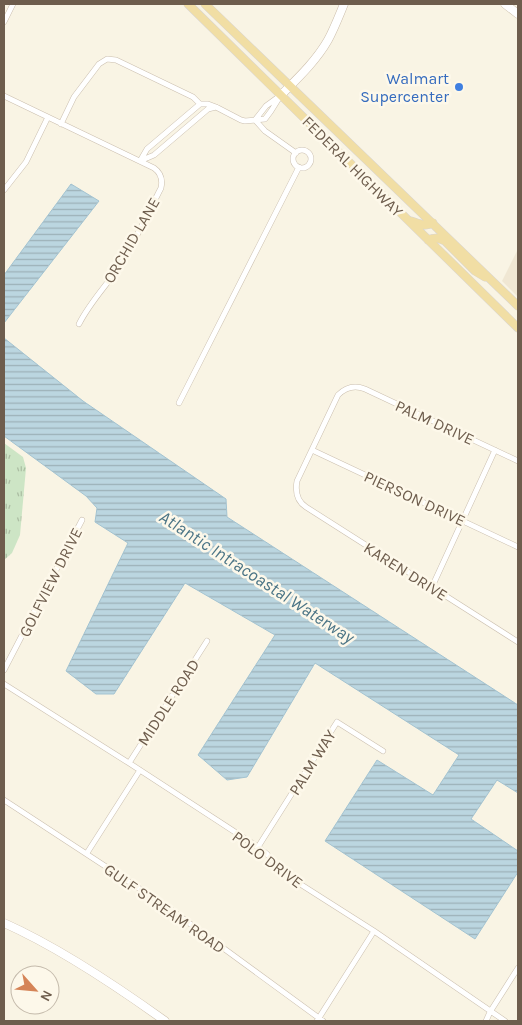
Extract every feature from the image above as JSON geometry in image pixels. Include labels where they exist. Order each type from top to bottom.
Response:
[{"type":"main road","name":"FEDERAL HIGHWAY","points":[[188,4],[518,328]]},
{"type":"main road","name":"FEDERAL HIGHWAY","points":[[205,4],[518,306]]},
{"type":"main road","points":[[281,95],[313,62],[332,31],[344,4]]},
{"type":"main road","points":[[505,4],[518,14]]},
{"type":"main road","points":[[407,219],[422,225],[433,223]]},
{"type":"main road","points":[[428,240],[440,238],[445,241],[481,276],[491,279]]},
{"type":"main road","points":[[482,292],[495,298],[518,321]]},
{"type":"main road","points":[[4,923],[39,940],[115,987],[165,1021]]},
{"type":"street","points":[[4,22],[13,4]]},
{"type":"street","points":[[61,124],[74,97],[99,64],[107,59],[116,60],[193,97],[200,104]]},
{"type":"street","points":[[140,161],[147,149],[200,104],[216,107],[241,120],[265,119],[281,95]]},
{"type":"street","points":[[4,96],[140,161],[154,155],[208,109],[216,107]]},
{"type":"street","points":[[4,190],[26,162],[48,117]]},
{"type":"street","points":[[255,120],[265,131],[296,153]]},
{"type":"street","points":[[304,150],[310,156],[310,162],[304,168],[299,167],[294,164],[294,156],[298,151],[304,150]]},
{"type":"street","name":"ORCHID LANE","points":[[80,324],[85,312],[117,269],[161,188],[162,178],[158,170],[140,161]]},
{"type":"street","points":[[179,403],[299,167]]},
{"type":"street","name":"PALM DRIVE","points":[[312,450],[338,396],[351,387],[356,387],[365,389],[518,461]]},
{"type":"street","name":"KAREN DRIVE","points":[[312,450],[297,481],[299,501],[518,642]]},
{"type":"street","name":"PIERSON DRIVE","points":[[312,450],[518,547]]},
{"type":"street","points":[[432,587],[495,450]]},
{"type":"street","name":"GOLFVIEW DRIVE","points":[[4,670],[82,520]]},
{"type":"street","name":"MIDDLE ROAD","points":[[130,763],[207,641]]},
{"type":"street","name":"POLO DRIVE","points":[[4,684],[130,763],[258,848],[286,875],[374,931],[505,1021]]},
{"type":"street","name":"PALM WAY","points":[[258,848],[337,722],[383,751]]},
{"type":"street","name":"MIDDLE ROAD","points":[[87,853],[140,770]]},
{"type":"street","name":"GULF STREAM ROAD","points":[[4,800],[163,904],[319,1020]]},
{"type":"street","points":[[319,1020],[374,931]]},
{"type":"street","points":[[486,1021],[518,968]]},
{"type":"shaded area","points":[[518,249],[518,297],[502,281]]},
{"type":"green space","points":[[4,443],[23,457],[26,468],[20,535],[12,553],[4,560]]},
{"type":"water","points":[[71,184],[99,201],[4,323],[4,275]]},
{"type":"water","name":"Atlantic Intracoastal Waterway","points":[[4,338],[83,401],[226,499],[227,517],[518,705],[518,793],[497,780],[471,819],[518,851],[518,872],[475,939],[325,841],[377,760],[433,795],[459,755],[315,663],[247,777],[227,780],[198,755],[275,635],[185,583],[114,694],[96,694],[66,671],[128,543],[95,522],[97,508],[86,496],[4,436]]},
{"type":"place","name":"Walmart Supercenter","points":[[459,87]]}]
